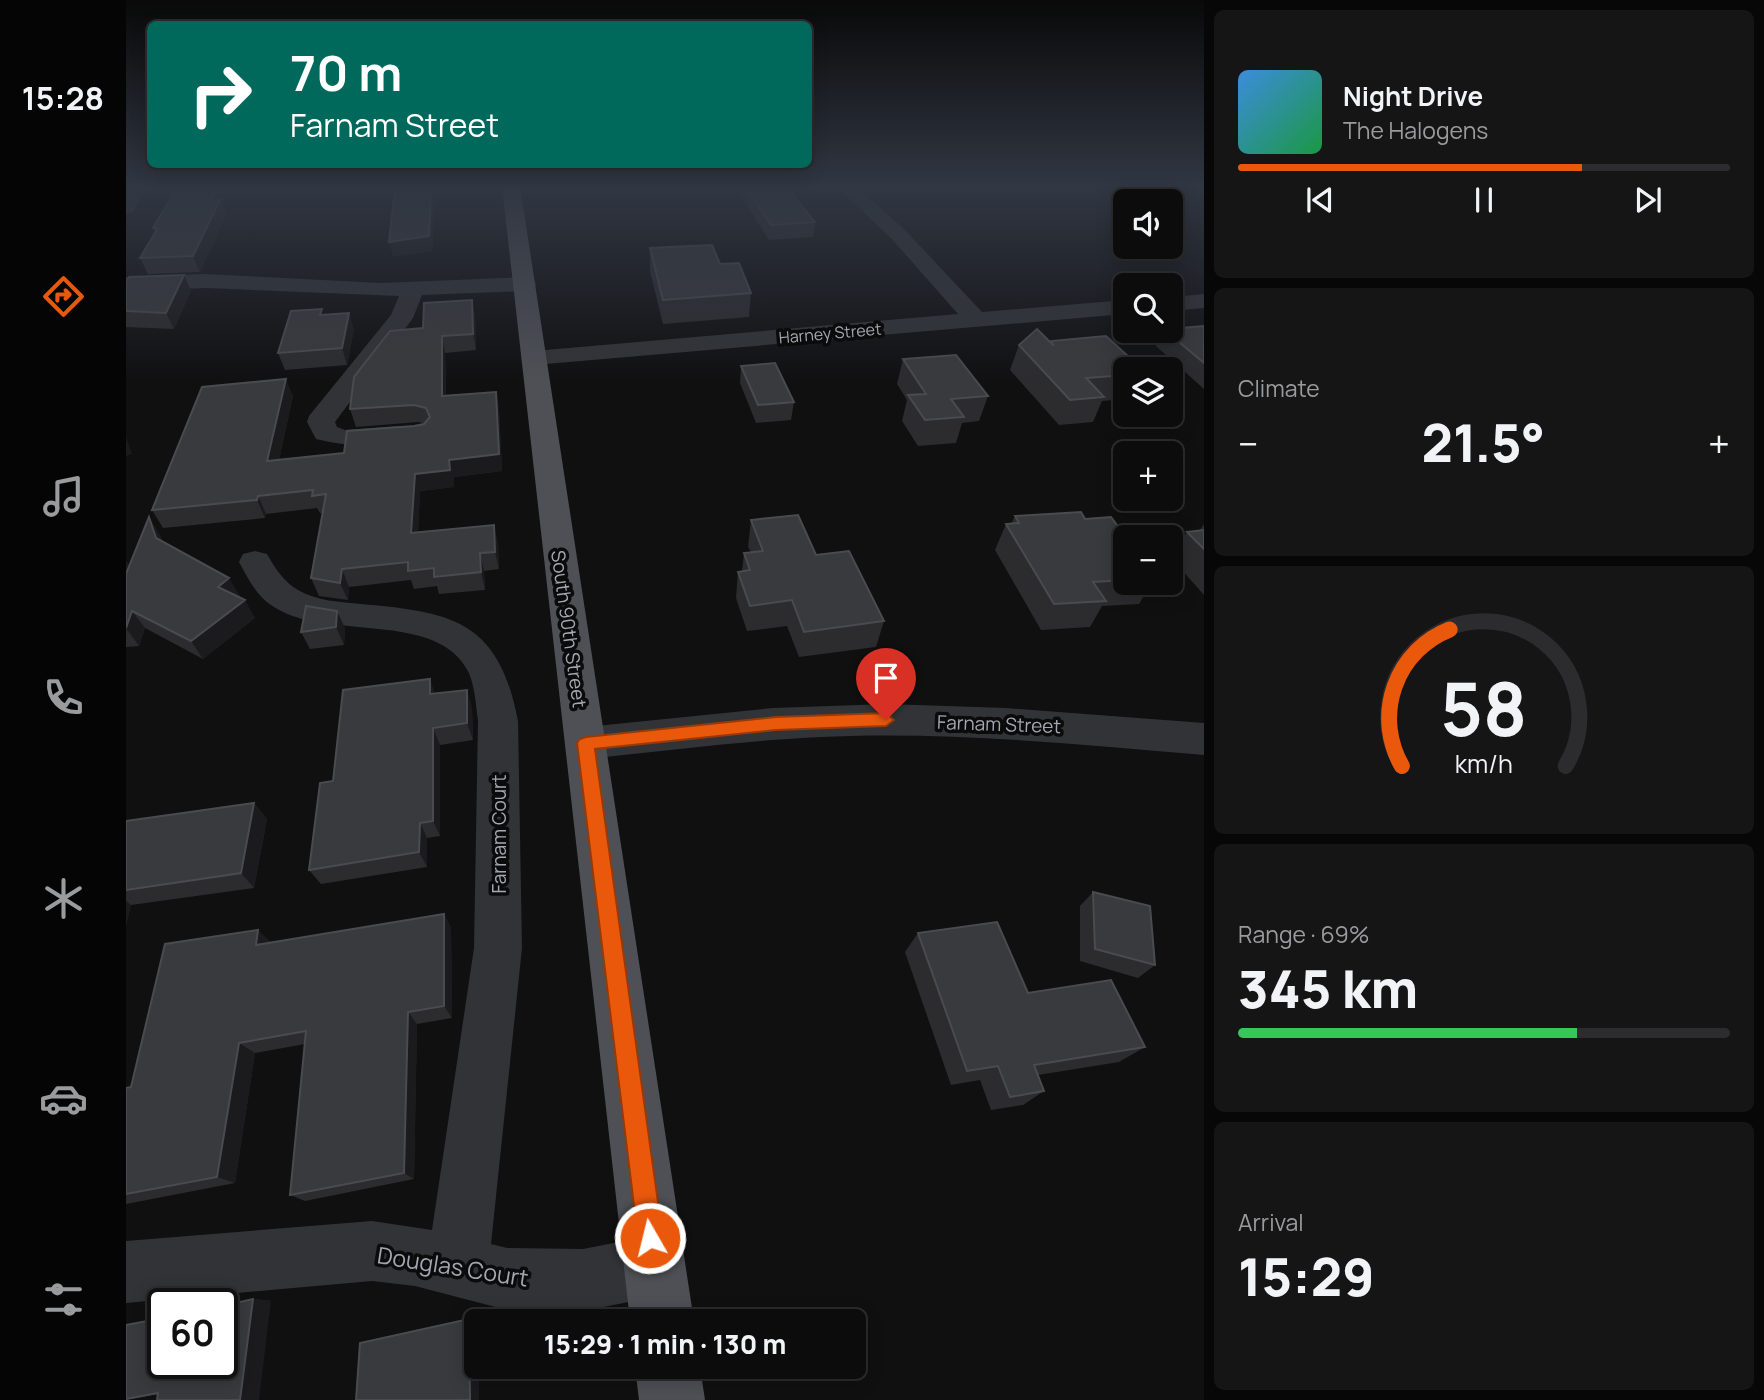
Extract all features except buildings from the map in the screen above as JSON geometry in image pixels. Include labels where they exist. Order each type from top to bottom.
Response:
[{"type":"main road","name":"South 90th Street","points":[[520,251],[658,1293]]},
{"type":"main road","points":[[669,1379],[672,1400]]},
{"type":"street","points":[[913,251],[976,320]]},
{"type":"street","points":[[126,284],[206,281],[405,290],[525,284]]},
{"type":"street","points":[[405,290],[401,318],[323,416],[322,428],[333,436],[345,438],[418,432]]},
{"type":"street","points":[[1183,303],[1204,301]]},
{"type":"street","name":"Harney Street","points":[[534,358],[1113,308]]},
{"type":"street","name":"Farnam Court","points":[[255,562],[267,583],[290,601],[313,608],[367,617],[408,620],[449,635],[470,648],[483,665],[495,699],[498,721],[498,948],[458,1266]]},
{"type":"street","name":"Farnam Street","points":[[586,743],[776,724],[886,720],[1076,728],[1204,739]]},
{"type":"street","name":"Douglas Court","points":[[126,1272],[372,1251],[415,1256],[507,1279],[583,1280],[658,1293]]},
{"type":"route","points":[[650,1238],[586,743],[776,724],[886,720]]}]
